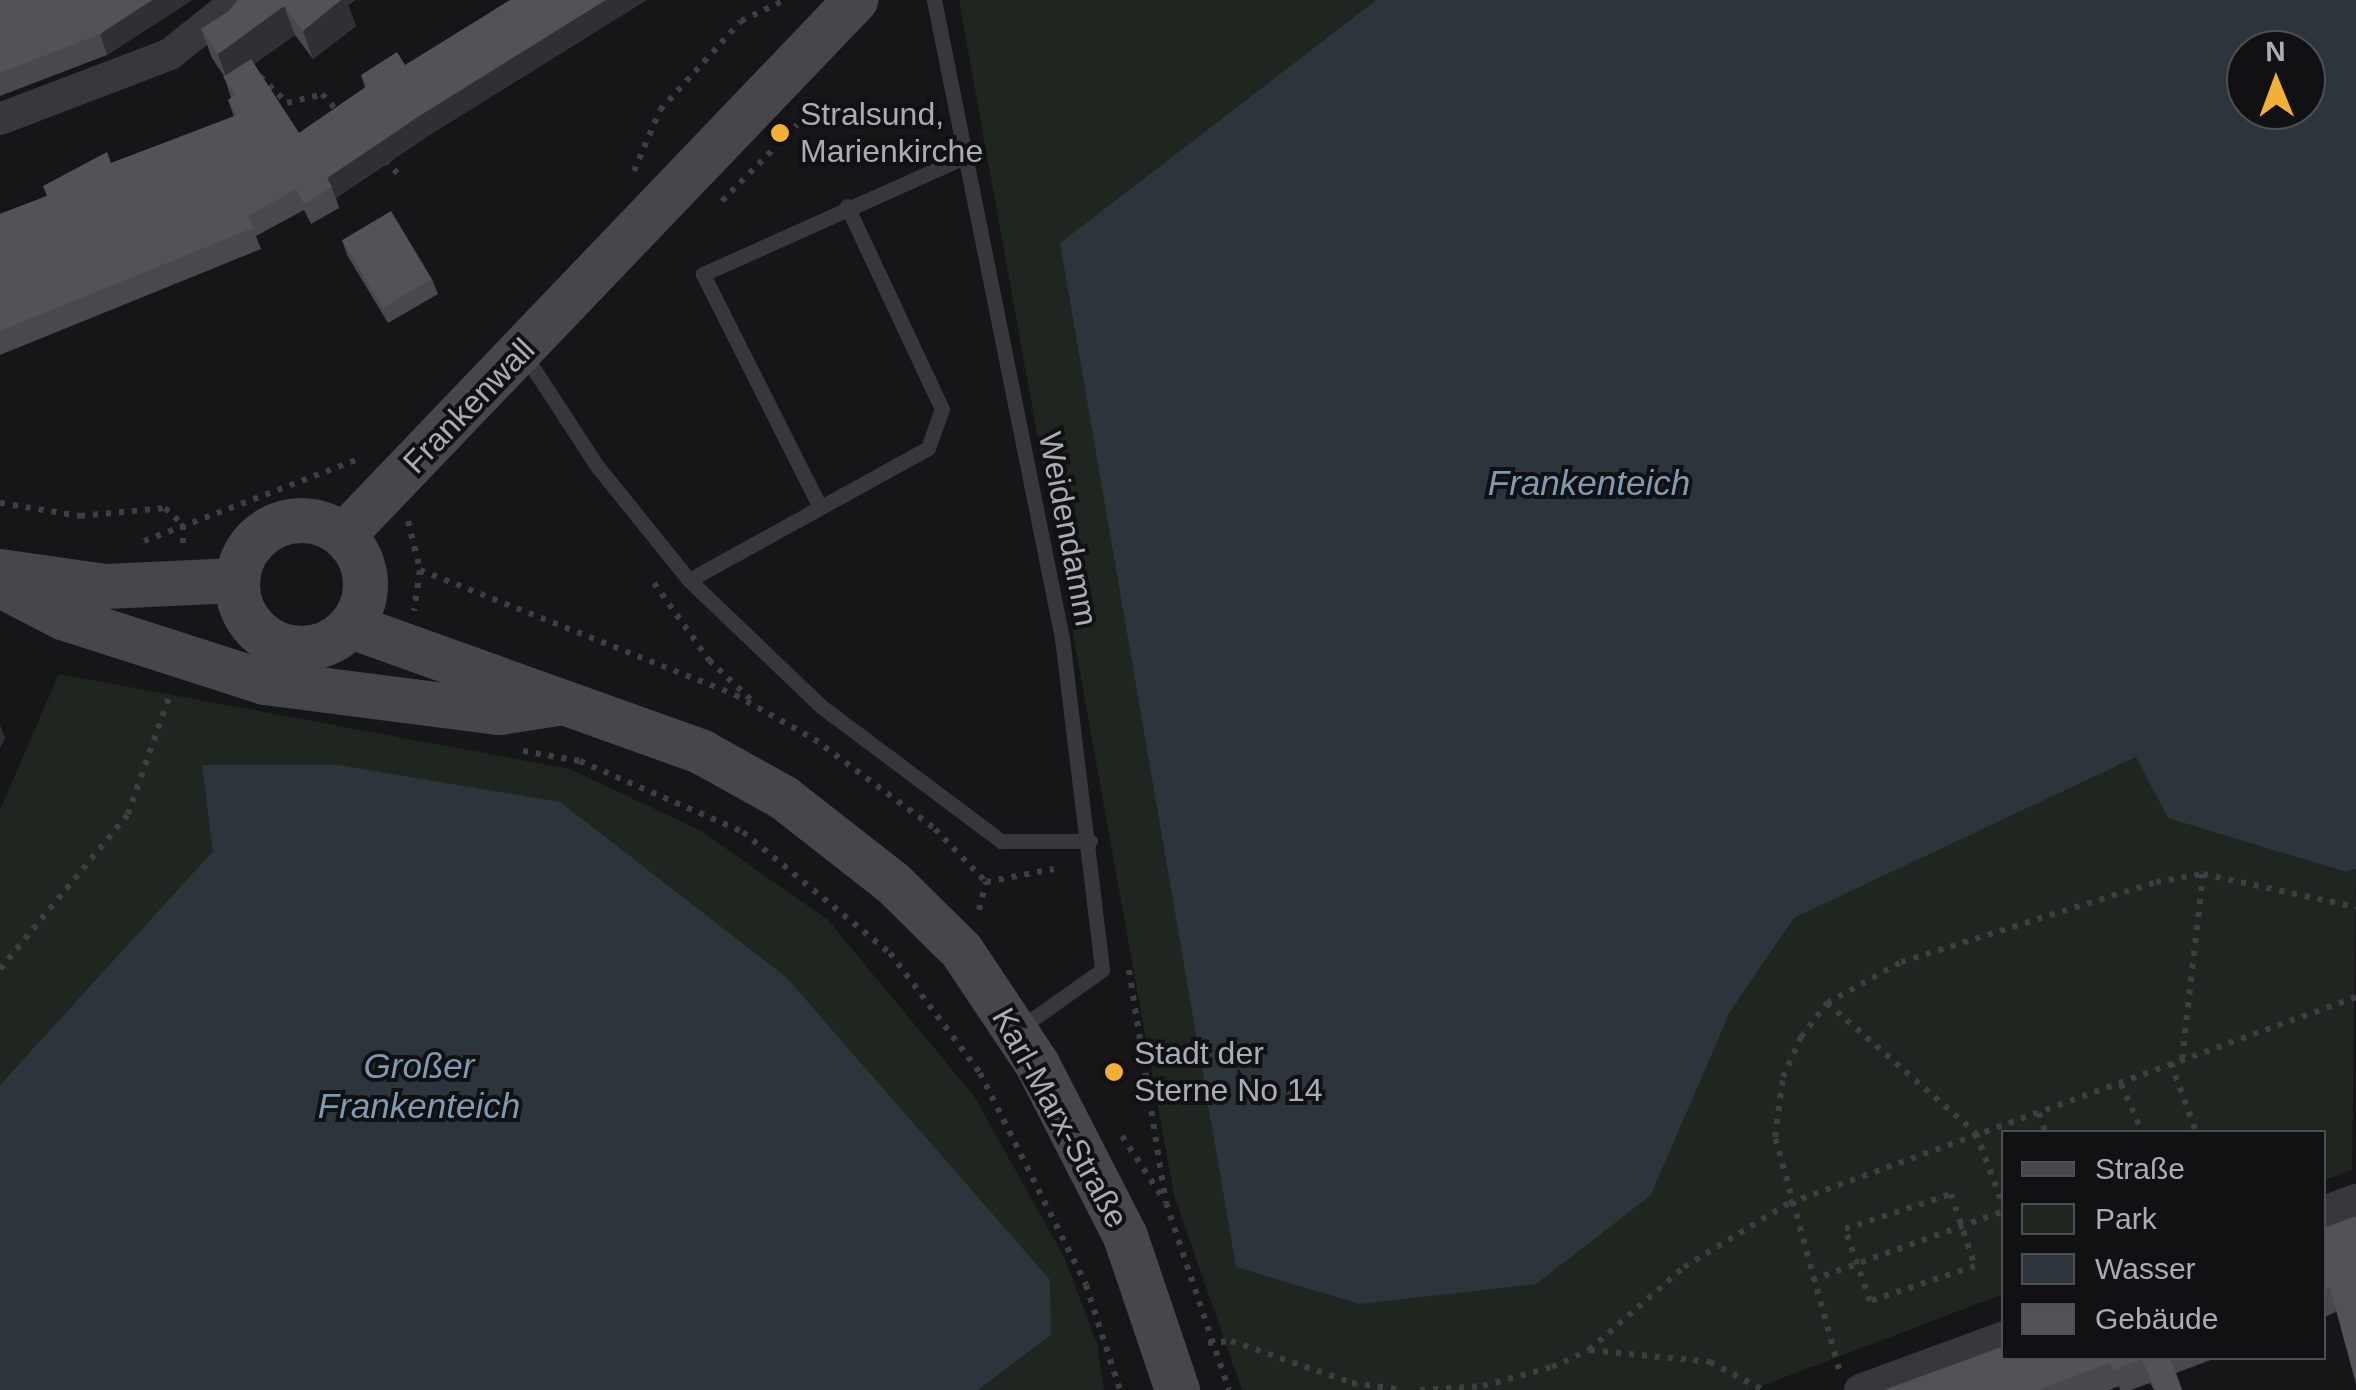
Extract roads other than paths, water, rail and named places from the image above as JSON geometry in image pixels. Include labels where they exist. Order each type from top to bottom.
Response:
[{"type":"main road","name":"Frankenwall","points":[[343,535],[856,0]]},
{"type":"main road","points":[[306,520],[343,535],[364,569],[366,590],[351,626],[311,648],[288,648],[249,623],[236,580],[241,560],[267,529],[306,520]]},
{"type":"main road","points":[[0,571],[105,586],[236,580]]},
{"type":"main road","points":[[0,585],[62,618],[264,682],[499,712],[570,701]]},
{"type":"main road","name":"Karl-Marx-Straße","points":[[351,626],[570,701],[702,752],[829,830],[961,950],[1016,1030],[1125,1236],[1177,1390]]},
{"type":"street","points":[[0,119],[170,54],[238,0]]},
{"type":"street","points":[[2326,1211],[2356,1200]]},
{"type":"street","points":[[1860,1390],[2001,1338]]},
{"type":"lane","name":"Weidendamm","points":[[934,0],[1062,638],[1090,841],[1102,970],[1016,1030]]},
{"type":"lane","points":[[820,507],[703,274],[847,206],[964,157]]},
{"type":"lane","points":[[689,580],[928,448],[942,409],[847,206]]},
{"type":"lane","points":[[522,351],[597,466],[689,580],[822,707],[1002,840],[1090,841]]},
{"type":"water","name":"Frankenteich","points":[[1376,0],[2356,0],[2356,869],[2346,872],[2168,818],[2136,757],[1794,918],[1730,1012],[1651,1195],[1536,1284],[1360,1304],[1236,1267],[1060,243]]},
{"type":"water","name":"Großer Frankenteich","points":[[202,765],[338,765],[560,802],[786,977],[1050,1280],[1051,1335],[978,1390],[0,1390],[0,1085],[213,851]]},
{"type":"place","name":"Stralsund, Marienkirche","points":[[780,133]]},
{"type":"place","name":"Stadt der Sterne No 14","points":[[1114,1072]]}]
